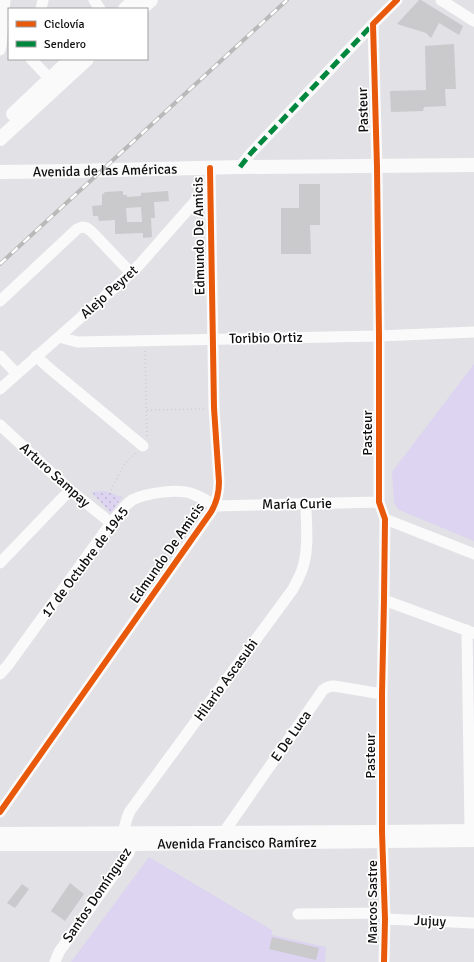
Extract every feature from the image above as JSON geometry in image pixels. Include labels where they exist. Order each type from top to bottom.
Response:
[{"type":"main road","points":[[126,8],[135,0]]},
{"type":"main road","points":[[142,8],[151,0]]},
{"type":"main road","points":[[0,126],[70,60]]},
{"type":"main road","points":[[0,139],[85,60]]},
{"type":"main road","name":"Avenida de las Américas","points":[[0,172],[240,167],[474,165]]},
{"type":"main road","name":"Avenida Francisco Ramírez","points":[[0,834],[224,832],[383,837]]},
{"type":"main road","name":"Avenida Francisco Ramírez","points":[[0,844],[132,844],[473,834]]},
{"type":"street","points":[[0,50],[5,0]]},
{"type":"street","points":[[240,167],[250,153],[397,0]]},
{"type":"street","points":[[441,0],[474,21]]},
{"type":"street","name":"Pasteur","points":[[373,24],[377,166],[379,502],[384,519],[382,694],[383,837]]},
{"type":"street","points":[[32,60],[50,79]]},
{"type":"street","name":"Edmundo De Amicis","points":[[0,812],[215,506],[219,492],[219,482],[214,408],[210,168]]},
{"type":"street","name":"Alejo Peyret","points":[[0,389],[131,273],[199,197],[210,187]]},
{"type":"street","points":[[0,301],[82,227],[88,228],[131,273]]},
{"type":"street","name":"Toribio Ortiz","points":[[59,337],[78,342],[379,336],[474,332]]},
{"type":"street","points":[[0,356],[17,374]]},
{"type":"street","points":[[36,356],[143,446]]},
{"type":"street","name":"Arturo Sampay","points":[[0,425],[70,490],[112,523]]},
{"type":"street","points":[[0,563],[70,490]]},
{"type":"street","name":"17 de Octubre de 1945","points":[[0,674],[124,507],[132,501],[150,494],[185,492],[193,494],[215,506]]},
{"type":"street","name":"María Curie","points":[[215,506],[379,502]]},
{"type":"street","name":"Hilario Ascasubi","points":[[123,833],[130,811],[293,589],[300,575],[305,559],[307,541],[306,504]]},
{"type":"street","points":[[384,519],[474,554]]},
{"type":"street","points":[[384,600],[471,631],[473,834]]},
{"type":"street","name":"E De Luca","points":[[224,832],[323,690],[330,686],[340,686],[382,694]]},
{"type":"street","points":[[123,833],[132,844]]},
{"type":"street","name":"Santos Domínguez","points":[[55,962],[58,952],[129,853],[132,844],[146,833]]},
{"type":"street","name":"Marcos Sastre","points":[[383,837],[385,916],[384,962]]},
{"type":"street","name":"Jujuy","points":[[298,914],[385,916],[474,923]]},
{"type":"path","points":[[111,490],[125,463],[146,442],[147,410],[145,341]]},
{"type":"path","points":[[147,410],[214,408]]},
{"type":"shaded area","points":[[474,364],[474,541],[399,510],[394,503],[392,472]]},
{"type":"shaded area","points":[[105,491],[122,497],[111,513],[91,492]]},
{"type":"shaded area","points":[[149,857],[272,930],[272,935],[326,947],[325,962],[71,962]]},
{"type":"building","points":[[419,0],[463,26],[459,35],[439,23],[431,38],[426,33],[397,24]]},
{"type":"building","points":[[454,44],[456,89],[445,89],[446,106],[424,107],[423,111],[391,112],[390,91],[426,90],[425,46]]},
{"type":"building","points":[[299,184],[320,184],[320,225],[310,225],[311,254],[281,254],[281,208],[299,208]]},
{"type":"building","points":[[123,191],[123,195],[127,195],[127,197],[141,196],[141,193],[168,191],[169,201],[154,202],[155,218],[151,218],[152,237],[143,238],[143,233],[115,234],[115,220],[99,221],[98,216],[93,216],[92,206],[102,205],[102,195],[105,192]],"holes":[[[141,207],[142,222],[127,222],[126,208]]]},
{"type":"building","points":[[70,883],[84,894],[65,921],[51,911]]},
{"type":"building","points":[[22,884],[29,889],[15,908],[7,903]]},
{"type":"building","points":[[272,937],[319,948],[316,960],[269,949]]},
{"type":"railway","points":[[0,264],[287,0]]},
{"type":"marked path","points":[[240,167],[251,153],[373,24]]},
{"type":"cycle path","points":[[384,962],[385,919],[382,832],[382,694],[385,519],[379,502],[377,167],[373,24],[397,0]]},
{"type":"cycle path","points":[[0,812],[211,512],[216,501],[219,482],[214,408],[210,168]]}]
